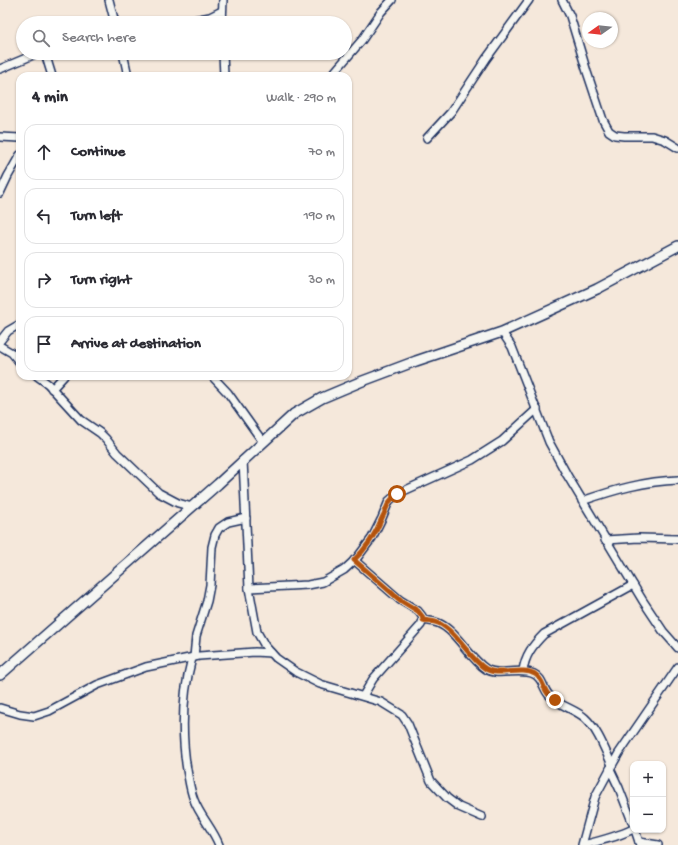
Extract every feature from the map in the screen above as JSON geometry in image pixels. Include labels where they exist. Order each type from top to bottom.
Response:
[{"type":"street","points":[[109,0],[113,16]]},
{"type":"street","points":[[222,16],[224,0]]},
{"type":"street","points":[[352,52],[362,40],[381,12],[392,0]]},
{"type":"street","points":[[427,138],[451,112],[486,59],[529,0]]},
{"type":"street","points":[[562,0],[570,16],[596,101],[609,131],[615,135],[652,136],[665,140],[678,148]]},
{"type":"street","points":[[212,16],[222,11]]},
{"type":"street","points":[[0,69],[21,60]]},
{"type":"street","points":[[47,60],[51,72]]},
{"type":"street","points":[[125,60],[127,72]]},
{"type":"street","points":[[223,60],[224,72]]},
{"type":"street","points":[[334,72],[345,60]]},
{"type":"street","points":[[0,137],[16,138]]},
{"type":"street","points":[[0,192],[16,162]]},
{"type":"street","points":[[0,676],[192,507],[294,414],[322,398],[416,360],[502,332],[597,289],[678,246]]},
{"type":"street","points":[[0,341],[8,331],[16,326]]},
{"type":"street","points":[[502,332],[512,347],[549,442],[632,585],[663,631],[678,648]]},
{"type":"street","points":[[0,346],[12,353],[16,358]]},
{"type":"street","points":[[42,380],[81,420],[100,433],[117,453],[159,493],[178,503],[192,507]]},
{"type":"street","points":[[52,389],[60,380]]},
{"type":"street","points":[[216,380],[228,393],[263,442]]},
{"type":"street","points":[[249,588],[292,587],[323,582],[344,570],[372,538],[389,500],[397,494],[472,460],[502,442],[537,409]]},
{"type":"street","points":[[244,460],[249,588],[257,632],[265,646],[271,653],[296,672],[320,684],[381,702],[402,715],[408,724],[431,781],[447,798],[459,807],[482,817]]},
{"type":"street","points":[[582,501],[624,487],[667,480],[678,480]]},
{"type":"street","points":[[219,845],[217,839],[199,812],[188,784],[182,726],[187,678],[193,658],[196,636],[207,601],[210,585],[212,547],[215,535],[219,528],[228,522],[246,518]]},
{"type":"street","points":[[605,540],[639,538],[678,539]]},
{"type":"street","points":[[354,560],[400,600],[418,611],[423,620],[421,625],[373,679],[363,696]]},
{"type":"street","points":[[523,671],[527,654],[533,645],[544,634],[632,585]]},
{"type":"street","points":[[423,620],[438,623],[453,635],[487,670],[495,672],[523,671],[534,674],[540,679],[548,694],[555,700],[584,717],[591,724],[611,767],[630,816]]},
{"type":"street","points":[[0,708],[20,714],[34,716],[49,711],[96,685],[146,667],[193,658],[255,652],[271,653]]},
{"type":"street","points":[[630,832],[582,845],[595,797],[611,767],[678,667]]},
{"type":"street","points":[[635,833],[640,844],[658,845]]},
{"type":"route","points":[[397,494],[389,500],[372,538],[354,560],[400,600],[418,611],[423,620],[438,623],[453,635],[487,670],[495,672],[523,671],[534,674],[540,679],[548,694],[555,700]]}]
